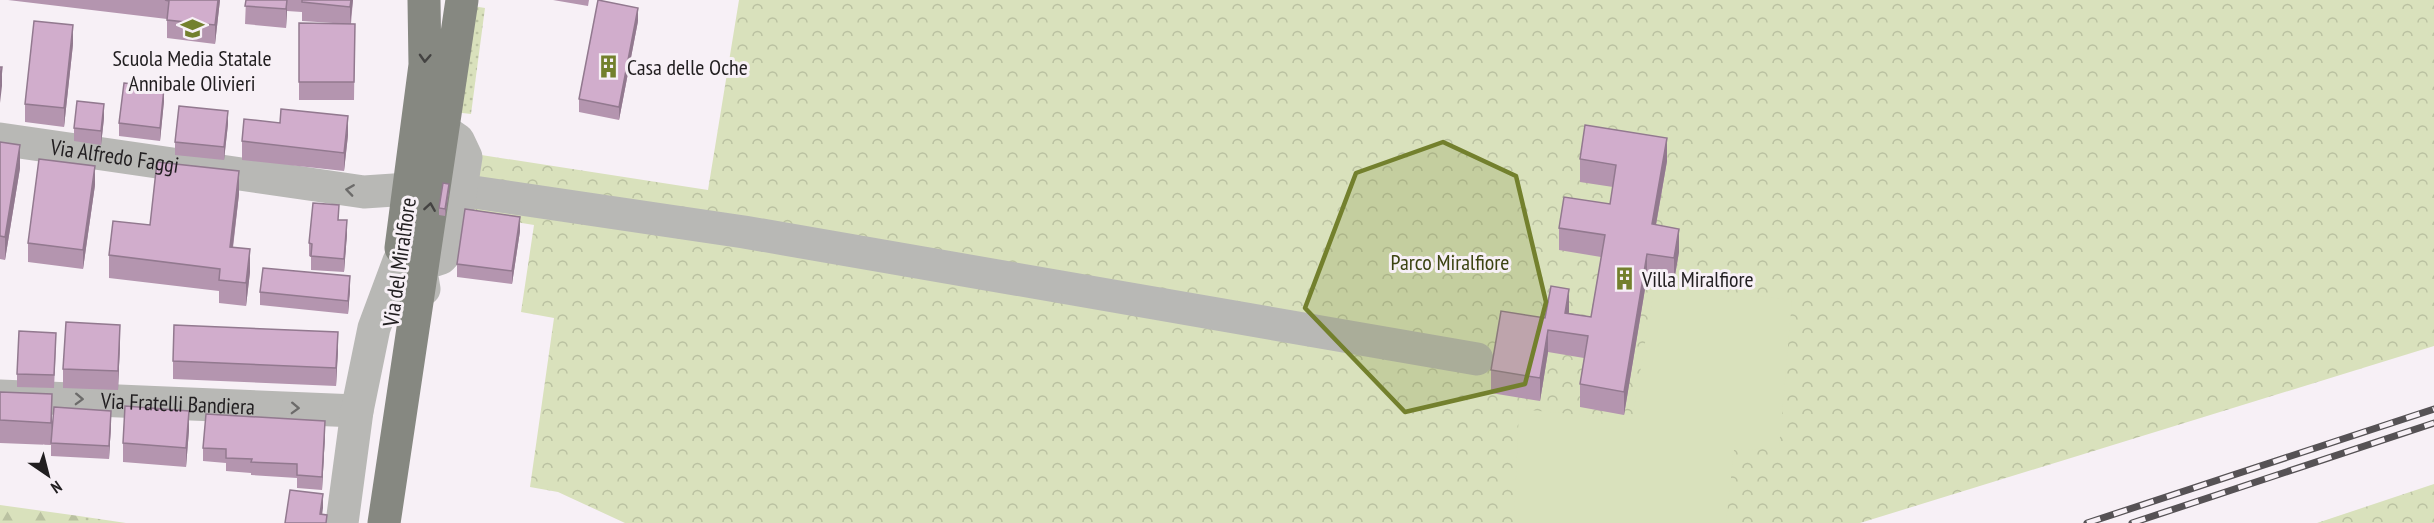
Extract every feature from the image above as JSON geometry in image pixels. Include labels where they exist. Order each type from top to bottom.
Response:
[{"type":"main road","name":"Via del Miralfiore","points":[[384,523],[410,263],[409,189],[425,65],[424,0]]},
{"type":"main road","name":"Via del Miralfiore","points":[[362,523],[410,263],[442,129],[462,0]]},
{"type":"street","name":"Via del Miralfiore","points":[[398,523],[426,330],[426,300],[410,263],[441,258],[452,246],[466,157],[458,140],[442,129]]},
{"type":"street","name":"Via Alfredo Faggi","points":[[0,139],[364,192],[409,189]]},
{"type":"street","points":[[460,190],[744,232],[1477,358]]},
{"type":"street","points":[[342,523],[357,411],[374,328],[410,263]]},
{"type":"street","name":"Via Fratelli Bandiera","points":[[0,396],[357,411]]},
{"type":"highlighted area","points":[[1443,142],[1516,176],[1546,302],[1525,384],[1405,412],[1305,308],[1356,173]]},
{"type":"green space","name":"Parco Miralfiore","points":[[739,0],[2434,0],[2434,346],[1860,523],[625,523],[558,492],[530,487],[554,318],[521,312],[534,225],[465,214],[475,154],[708,190]]},
{"type":"green space","points":[[467,5],[485,8],[471,114],[454,112]]},
{"type":"green space","points":[[1655,284],[1792,300],[1779,448],[1734,450],[1726,523],[1514,523],[1519,409],[1632,420]]},
{"type":"green space","points":[[2434,484],[2434,523],[2317,523]]},
{"type":"green space","points":[[0,505],[79,516],[79,523],[0,523]]},
{"type":"green space","points":[[79,516],[126,523],[79,523]]},
{"type":"building","points":[[165,0],[218,0],[215,25],[167,20],[169,1]]},
{"type":"building","points":[[246,0],[287,0],[286,9],[245,6]]},
{"type":"building","points":[[302,0],[351,0],[350,7],[302,2]]},
{"type":"building","name":"Casa delle Oche","points":[[598,0],[638,8],[619,107],[579,99]]},
{"type":"building","points":[[34,21],[73,25],[64,108],[25,104]]},
{"type":"building","points":[[299,23],[355,24],[354,82],[299,82]]},
{"type":"building","points":[[124,83],[164,88],[160,128],[119,123]]},
{"type":"building","points":[[77,101],[104,104],[101,131],[74,128]]},
{"type":"building","points":[[179,106],[228,111],[224,147],[175,142]]},
{"type":"building","points":[[281,109],[348,116],[344,153],[242,141],[244,119],[280,123]]},
{"type":"building","name":"Villa Miralfiore","points":[[1585,125],[1667,138],[1652,224],[1679,229],[1674,258],[1647,254],[1624,392],[1580,384],[1588,336],[1548,330],[1540,378],[1491,370],[1501,311],[1545,318],[1551,286],[1569,289],[1565,313],[1591,317],[1605,235],[1559,228],[1564,197],[1610,204],[1616,165],[1580,159]]},
{"type":"building","points":[[0,142],[20,145],[5,237],[0,236]]},
{"type":"building","points":[[39,159],[95,166],[83,250],[28,243]]},
{"type":"building","points":[[157,162],[239,171],[230,247],[250,249],[246,283],[219,280],[220,269],[109,255],[113,221],[150,225]]},
{"type":"building","points":[[443,183],[449,184],[445,209],[439,208]]},
{"type":"building","points":[[313,203],[339,205],[338,220],[347,220],[344,259],[311,256],[312,244],[309,243]]},
{"type":"building","points":[[465,209],[520,217],[512,271],[457,264]]},
{"type":"building","points":[[263,268],[350,276],[348,301],[260,292]]},
{"type":"building","points":[[66,322],[120,325],[118,371],[63,369]]},
{"type":"building","points":[[174,325],[338,332],[336,368],[173,361]]},
{"type":"building","points":[[19,331],[56,333],[54,375],[17,374]]},
{"type":"building","points":[[0,392],[52,394],[51,423],[0,420]]},
{"type":"building","points":[[125,406],[189,411],[186,448],[123,443]]},
{"type":"building","points":[[54,407],[111,411],[109,446],[51,443]]},
{"type":"building","points":[[206,414],[325,421],[322,477],[297,475],[297,464],[251,462],[252,459],[226,458],[226,449],[203,448]]},
{"type":"building","points":[[290,490],[323,494],[320,514],[327,515],[326,523],[285,523]]},
{"type":"railway","points":[[2087,523],[2434,409]]},
{"type":"railway","points":[[2132,523],[2434,423]]},
{"type":"place","name":"Scuola Media Statale Annibale Olivieri","points":[[192,29]]},
{"type":"place","name":"Casa delle Oche","points":[[609,67]]},
{"type":"place","name":"Villa Miralfiore","points":[[1624,279]]}]
